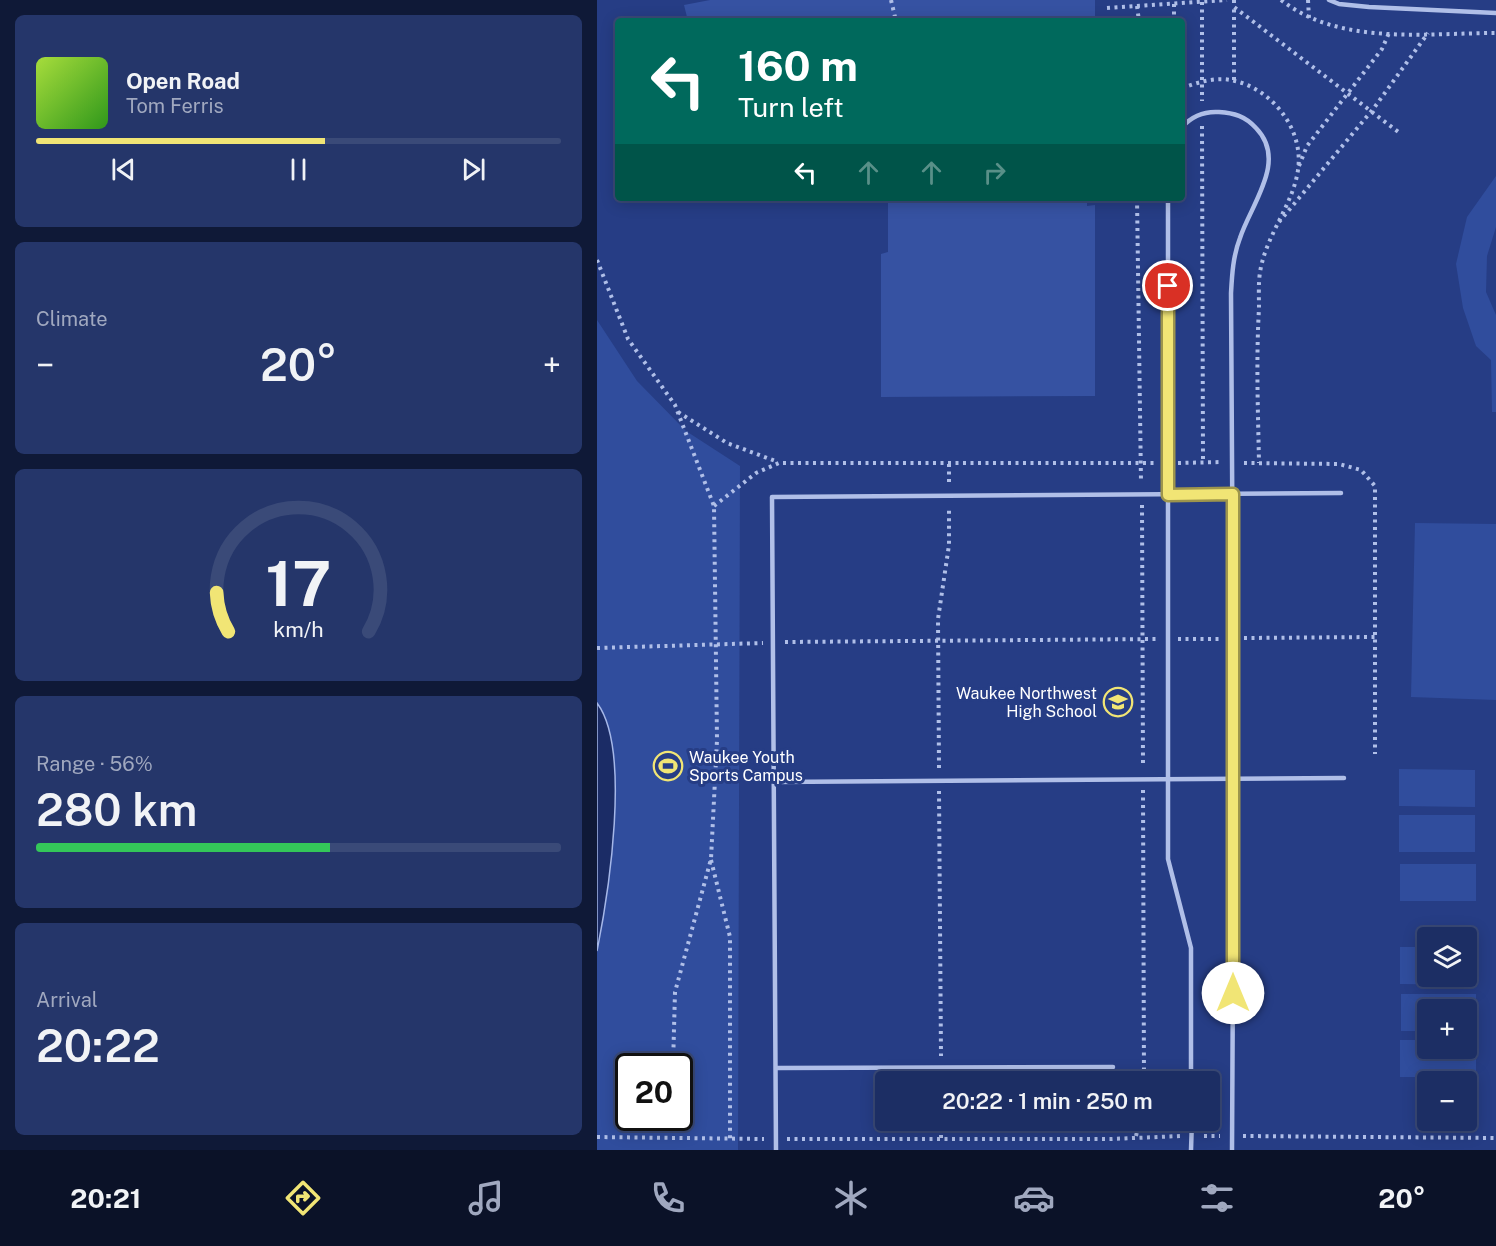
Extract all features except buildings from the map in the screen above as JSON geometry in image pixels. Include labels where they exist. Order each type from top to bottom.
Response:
[{"type":"lane","points":[[1329,0],[1496,13]]},
{"type":"lane","points":[[1185,123],[1202,113],[1239,114],[1251,122],[1262,134],[1270,161],[1267,176],[1238,242],[1232,270],[1234,779],[1232,1150]]},
{"type":"lane","points":[[1168,201],[1168,859],[1191,948],[1191,1071]]},
{"type":"lane","points":[[776,1150],[773,497],[1341,494]]},
{"type":"lane","points":[[775,782],[1344,777]]},
{"type":"lane","points":[[777,1068],[1113,1067]]},
{"type":"lane","points":[[1191,1131],[1191,1150]]},
{"type":"path","points":[[891,0],[894,18]]},
{"type":"path","points":[[1107,8],[1227,0]]},
{"type":"path","points":[[1234,0],[1234,80]]},
{"type":"path","points":[[1281,0],[1309,18],[1324,24],[1369,33],[1496,33]]},
{"type":"path","points":[[1308,0],[1309,18]]},
{"type":"path","points":[[1202,2],[1203,462]]},
{"type":"path","points":[[1174,3],[1174,18]]},
{"type":"path","points":[[1137,6],[1139,18]]},
{"type":"path","points":[[1234,8],[1401,134]]},
{"type":"path","points":[[1298,167],[1307,146],[1382,49],[1389,33]]},
{"type":"path","points":[[1259,463],[1257,328],[1261,267],[1277,225],[1370,112],[1428,33]]},
{"type":"path","points":[[1137,201],[1139,464]]},
{"type":"path","points":[[597,260],[628,339],[678,411],[714,506],[717,740],[711,859],[675,992],[673,1053]]},
{"type":"path","points":[[678,411],[727,443],[779,463],[1231,462],[1339,464],[1361,470],[1375,486],[1375,754]]},
{"type":"path","points":[[714,506],[756,473],[779,463]]},
{"type":"path","points":[[597,647],[774,642],[1375,637]]},
{"type":"path","points":[[711,859],[730,937],[730,1139]]},
{"type":"path","points":[[941,1131],[941,1139]]},
{"type":"path","points":[[1135,1136],[1137,1131]]},
{"type":"path","points":[[597,1137],[730,1139],[1111,1139],[1135,1136],[1496,1138]]},
{"type":"shaded area","points":[[1496,176],[1496,227],[1487,256],[1486,292],[1496,315],[1496,412],[1492,412],[1491,360],[1476,346],[1463,308],[1456,264],[1467,217]]},
{"type":"shaded area","name":"Waukee Youth Sports Campus","points":[[597,320],[637,381],[686,431],[740,466],[738,1150],[597,1150]]},
{"type":"shaded area","points":[[1415,523],[1496,524],[1496,700],[1411,697]]},
{"type":"shaded area","points":[[597,703],[607,725],[613,753],[615,787],[611,860],[597,951]]},
{"type":"shaded area","points":[[1399,769],[1475,770],[1475,807],[1399,806]]},
{"type":"shaded area","points":[[1399,815],[1475,815],[1475,852],[1399,852]]},
{"type":"shaded area","points":[[1400,864],[1476,864],[1476,901],[1400,901]]},
{"type":"shaded area","points":[[1400,947],[1417,947],[1417,984],[1400,984]]},
{"type":"shaded area","points":[[1401,994],[1476,994],[1476,999],[1417,999],[1417,1031],[1401,1031]]},
{"type":"shaded area","points":[[1400,1040],[1417,1040],[1417,1059],[1476,1059],[1476,1071],[1417,1071],[1417,1077],[1400,1077]]},
{"type":"place","name":"Waukee Northwest High School","points":[[1118,702]]},
{"type":"place","name":"Waukee Youth Sports Campus","points":[[668,766]]},
{"type":"route","points":[[1168,286],[1168,495],[1233,494],[1233,993]]}]
